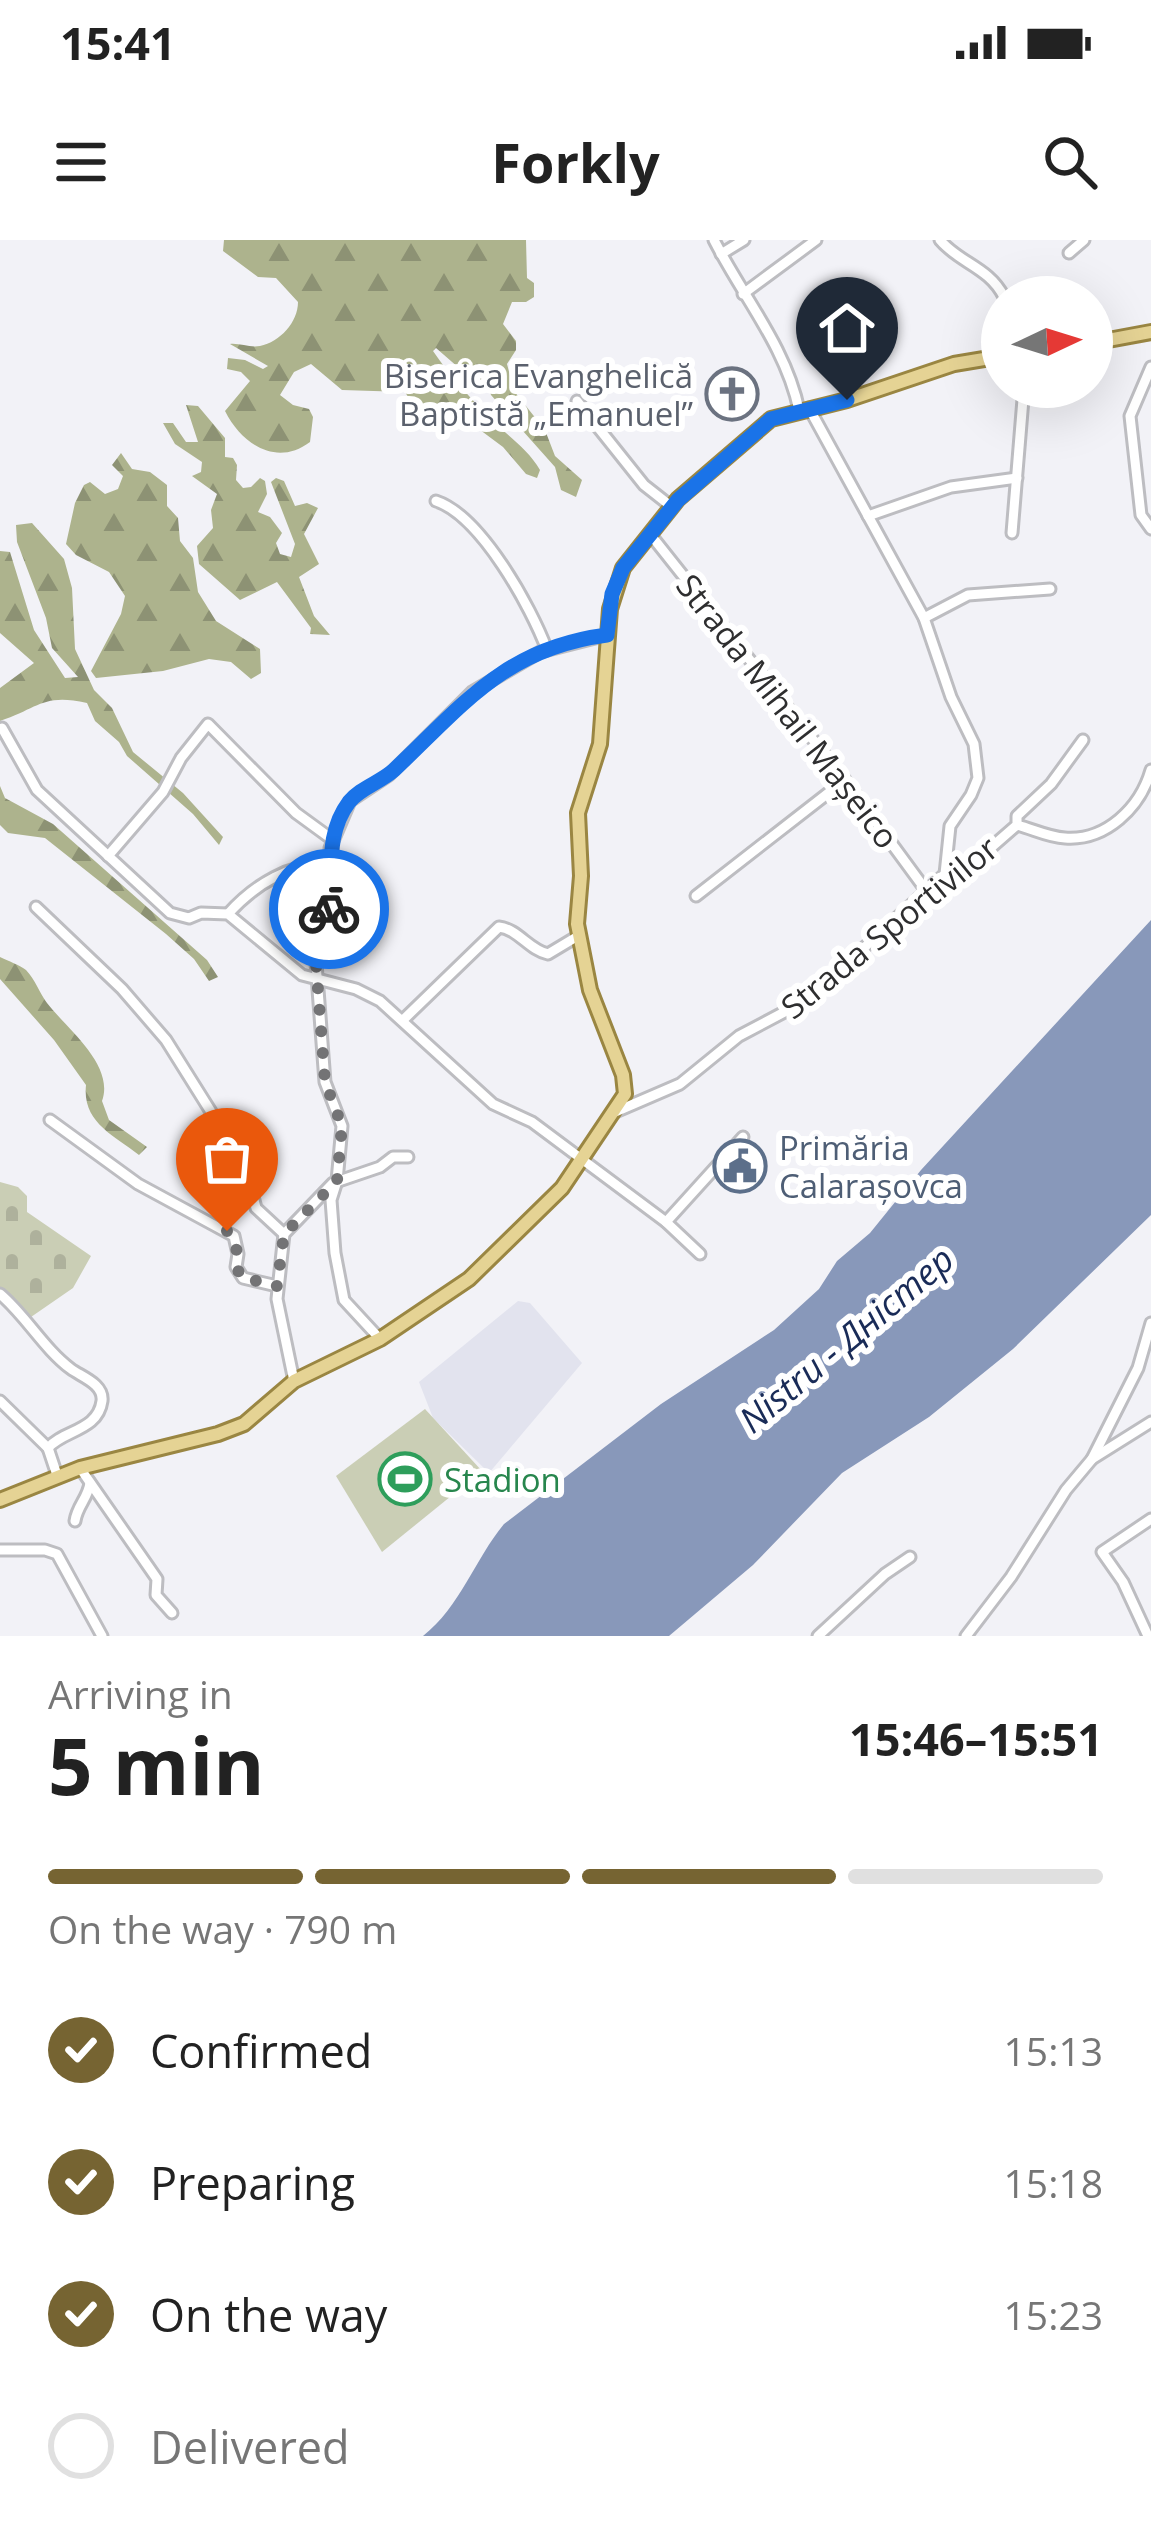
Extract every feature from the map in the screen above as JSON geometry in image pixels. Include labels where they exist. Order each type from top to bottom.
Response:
[{"type":"main road","points":[[1113,339],[1151,332]]},
{"type":"main road","points":[[0,1500],[80,1468],[230,1430],[293,1381],[380,1339],[484,1268],[562,1188],[623,1102],[626,1085],[590,990],[578,936],[578,813],[600,744],[607,635],[616,583],[672,507],[771,419],[981,360]]},
{"type":"street","points":[[715,240],[769,331],[804,409],[924,618],[951,697],[974,745],[975,788],[946,836],[945,874]]},
{"type":"street","points":[[722,254],[744,240]]},
{"type":"street","points":[[743,294],[816,240]]},
{"type":"street","points":[[940,240],[990,276]]},
{"type":"street","points":[[1070,253],[1084,240]]},
{"type":"street","points":[[1151,368],[1130,416],[1141,515],[1151,529]]},
{"type":"street","points":[[577,401],[644,485],[672,507]]},
{"type":"street","points":[[1012,533],[1022,408]]},
{"type":"street","points":[[868,515],[951,487],[1017,478]]},
{"type":"street","points":[[436,502],[454,511],[491,550],[547,650]]},
{"type":"street","name":"Strada Mihail Mașeico","points":[[650,534],[926,890]]},
{"type":"street","points":[[924,618],[968,595],[1050,589]]},
{"type":"street","points":[[380,1339],[341,1295],[331,1200],[342,1126],[325,1082],[316,959],[329,908],[333,840],[350,801],[389,775],[472,692],[547,650],[607,635]]},
{"type":"street","points":[[108,856],[163,792],[181,758],[208,724],[296,813],[333,840]]},
{"type":"street","points":[[2,728],[37,790],[177,917],[228,914],[292,868],[331,865]]},
{"type":"street","points":[[1017,825],[1017,816],[1051,784],[1083,740]]},
{"type":"street","name":"Strada Sportivilor","points":[[615,1112],[680,1084],[732,1041],[792,1008],[945,874],[971,865],[1017,825],[1062,838],[1093,833],[1126,815],[1147,786],[1151,770]]},
{"type":"street","points":[[696,896],[845,780]]},
{"type":"street","points":[[36,907],[122,989],[166,1040],[245,1166],[256,1208],[284,1234]]},
{"type":"street","points":[[228,914],[294,970],[356,988],[403,1020],[493,1104],[532,1122],[666,1222],[700,1254]]},
{"type":"street","points":[[403,1020],[499,927],[548,954],[578,936]]},
{"type":"street","points":[[50,1120],[138,1184],[227,1231],[237,1245],[236,1267],[241,1277],[277,1286]]},
{"type":"street","points":[[666,1222],[743,1137]]},
{"type":"street","points":[[293,1381],[277,1286],[284,1234],[337,1181],[380,1167],[393,1157],[408,1157]]},
{"type":"street","points":[[0,1294],[65,1364],[101,1393],[101,1404],[87,1425],[48,1448]]},
{"type":"street","points":[[966,1636],[1092,1459],[1138,1368],[1151,1323]]},
{"type":"street","points":[[0,1401],[48,1448],[57,1475]]},
{"type":"street","points":[[1092,1459],[1151,1422]]},
{"type":"street","points":[[80,1468],[157,1579],[156,1595],[172,1613]]},
{"type":"street","points":[[75,1521],[90,1483]]},
{"type":"street","points":[[1148,1636],[1123,1582],[1102,1552],[1151,1519]]},
{"type":"street","points":[[0,1550],[56,1554],[102,1636]]},
{"type":"street","points":[[818,1636],[910,1557]]},
{"type":"shaded area","points":[[518,1301],[530,1303],[582,1363],[489,1473],[433,1418],[419,1382]]},
{"type":"green space","points":[[224,240],[526,240],[527,278],[534,283],[534,297],[512,302],[503,324],[516,341],[507,364],[514,391],[545,430],[555,456],[582,480],[576,497],[561,490],[555,467],[491,395],[487,382],[467,375],[436,348],[433,351],[461,387],[535,463],[540,470],[537,478],[526,474],[503,447],[464,418],[458,416],[444,424],[415,408],[405,392],[342,390],[311,364],[294,372],[280,395],[309,409],[313,417],[310,442],[298,449],[273,452],[251,442],[225,411],[250,381],[241,372],[227,369],[228,358],[263,369],[268,366],[230,344],[256,346],[281,336],[298,302],[276,278],[258,277],[223,251]]},
{"type":"green space","points":[[186,405],[198,406],[225,438],[225,457],[233,458],[236,480],[243,488],[260,478],[265,481],[267,494],[258,512],[270,517],[282,533],[276,543],[280,554],[291,557],[295,544],[271,482],[276,478],[284,481],[295,506],[307,503],[318,508],[304,534],[319,564],[299,577],[314,616],[330,635],[310,634],[311,628],[277,582],[240,600],[199,564],[197,546],[213,528],[211,510],[217,494],[192,476],[201,472],[202,462],[175,444],[163,423],[173,423],[186,442],[198,442]]},
{"type":"green space","points":[[121,453],[132,469],[150,472],[167,485],[167,506],[178,518],[180,541],[193,558],[198,592],[216,621],[260,649],[261,673],[251,679],[231,662],[209,659],[163,671],[96,678],[91,671],[121,614],[125,596],[109,572],[76,555],[66,544],[84,485],[90,482],[105,494],[118,489],[123,476],[112,465]]},
{"type":"green space","points":[[32,523],[64,559],[72,588],[75,649],[94,690],[112,708],[133,752],[183,793],[223,837],[219,845],[193,814],[127,756],[95,721],[87,703],[50,701],[0,721],[0,688],[34,663],[0,633],[0,551],[10,552],[34,630],[65,678],[78,677],[52,648],[46,618],[17,542],[16,525]]},
{"type":"green space","points":[[0,786],[5,798],[53,824],[207,960],[218,977],[209,981],[194,959],[166,934],[45,838],[8,833],[0,825]]},
{"type":"green space","points":[[0,957],[26,970],[47,1003],[87,1048],[102,1074],[102,1101],[109,1120],[147,1147],[139,1155],[94,1118],[86,1085],[0,979]]},
{"type":"green space","points":[[0,1182],[18,1187],[27,1196],[27,1212],[91,1256],[73,1288],[31,1317],[0,1292]]},
{"type":"green space","name":"Stadion","points":[[425,1409],[482,1471],[382,1552],[336,1476]]},
{"type":"water","name":"Nistru - Дністер","points":[[1151,920],[1151,1215],[1013,1349],[929,1417],[842,1473],[753,1565],[669,1636],[423,1636],[447,1611],[504,1524],[661,1404],[774,1330],[819,1289],[837,1261],[870,1233],[921,1170]]},
{"type":"way so far","points":[[227,1231],[237,1245],[238,1274],[277,1286],[284,1234],[337,1181],[342,1126],[325,1082],[316,963],[329,909]]},
{"type":"place","name":"Biserica Evanghelică Baptistă „Emanuel”","points":[[732,394]]},
{"type":"place","name":"Primăria Calarașovca","points":[[740,1166]]},
{"type":"place","name":"Stadion","points":[[405,1479]]},
{"type":"route","points":[[329,909],[330,848],[355,796],[389,775],[472,692],[540,652],[607,635],[612,594],[623,568],[678,500],[771,419],[847,400]]}]
